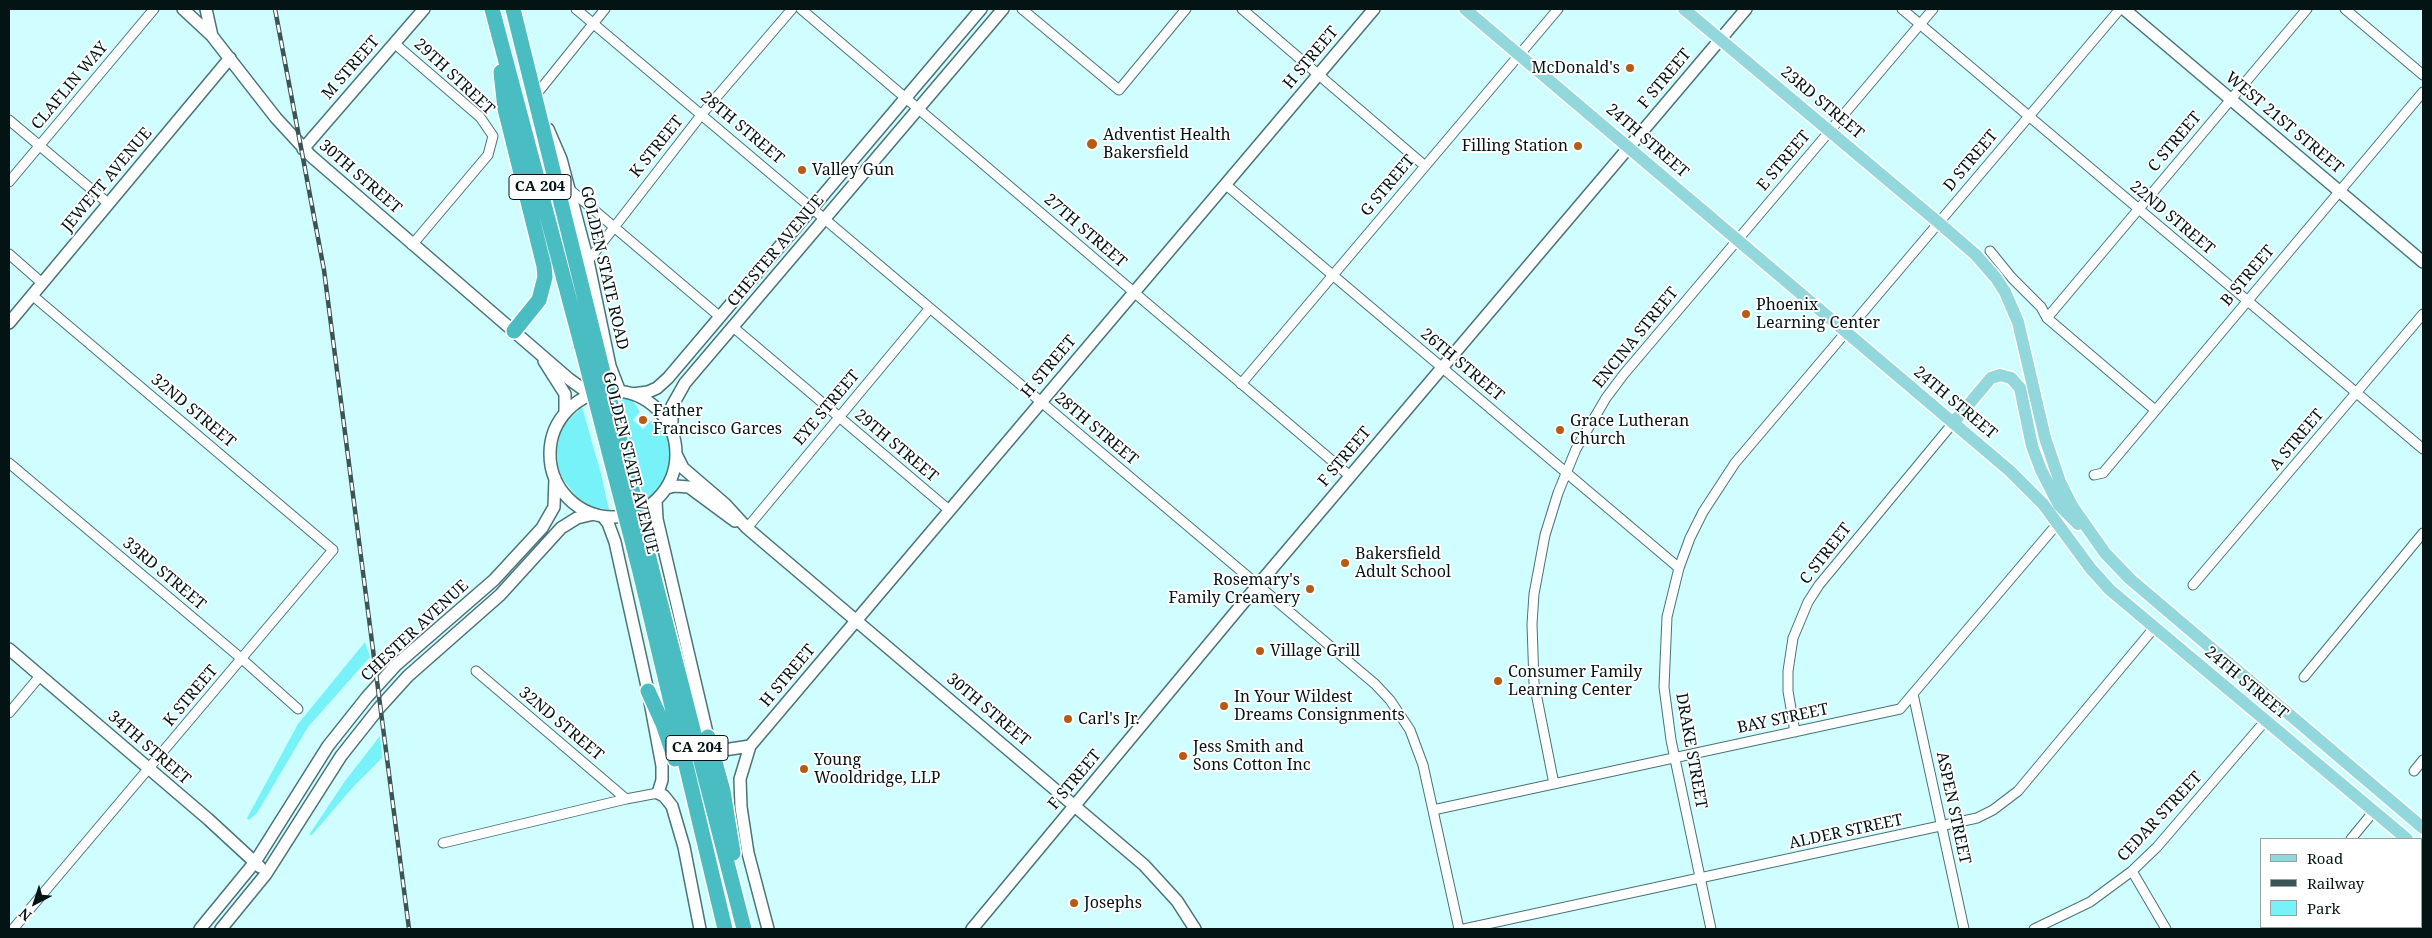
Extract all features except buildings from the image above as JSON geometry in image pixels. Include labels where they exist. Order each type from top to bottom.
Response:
[{"type":"highway","name":"GOLDEN STATE AVENUE","points":[[492,9],[589,345],[646,569],[744,929]]},
{"type":"highway","name":"GOLDEN STATE AVENUE","points":[[513,9],[535,96],[589,345]]},
{"type":"highway","points":[[497,28],[505,109],[544,266],[544,283],[539,300],[514,331]]},
{"type":"highway","name":"GOLDEN STATE AVENUE","points":[[646,569],[704,843],[725,929]]},
{"type":"highway","points":[[648,691],[663,724],[704,843]]},
{"type":"highway","points":[[708,737],[723,791],[744,929]]},
{"type":"main road","name":"30TH STREET","points":[[183,9],[212,36],[276,118],[303,149],[412,245],[591,395]]},
{"type":"main road","points":[[206,9],[212,36]]},
{"type":"main road","name":"M STREET","points":[[303,149],[424,9]]},
{"type":"main road","name":"CHESTER AVENUE","points":[[632,394],[648,392],[661,385],[981,9]]},
{"type":"main road","name":"CHESTER AVENUE","points":[[672,431],[670,417],[676,395],[1003,9]]},
{"type":"main road","name":"H STREET","points":[[750,746],[1374,9]]},
{"type":"main road","name":"24TH STREET","points":[[1465,9],[1629,146],[1736,241],[2030,489],[2058,523],[2099,579],[2154,628],[2406,838]]},
{"type":"main road","name":"23RD STREET","points":[[1684,9],[1939,223]]},
{"type":"main road","name":"F STREET","points":[[972,929],[1258,585],[1746,9]]},
{"type":"main road","name":"WEST 21ST STREET","points":[[2122,9],[2423,262]]},
{"type":"main road","name":"JEWETT AVENUE","points":[[9,323],[230,58]]},
{"type":"main road","name":"GOLDEN STATE ROAD","points":[[535,96],[561,159],[588,261],[610,366],[620,392]]},
{"type":"main road","name":"24TH STREET","points":[[1939,223],[1984,264],[2005,292],[2013,308],[2023,339],[2051,458],[2072,506],[2092,537],[2130,579],[2423,828]]},
{"type":"main road","name":"30TH STREET","points":[[536,350],[565,394],[565,413]]},
{"type":"main road","points":[[1953,423],[1990,378],[2000,375],[2010,378],[2020,388],[2032,446],[2052,494],[2062,508],[2092,537]]},
{"type":"main road","points":[[598,516],[626,516],[647,508],[667,488],[674,473],[677,456],[672,431],[667,421],[652,404],[632,394],[620,392],[591,395],[565,413],[558,424],[551,447],[552,468],[555,478],[570,501],[598,516],[612,530],[648,691],[662,766],[662,780],[658,793],[664,796],[672,806],[684,847],[700,929]]},
{"type":"main road","name":"30TH STREET","points":[[677,456],[683,468],[725,504],[747,528],[1075,805],[1162,882],[1185,912],[1195,929]]},
{"type":"main road","name":"CHESTER AVENUE","points":[[200,929],[255,862],[323,754],[367,697],[396,665],[494,580],[542,528],[554,508],[555,478]]},
{"type":"main road","name":"30TH STREET","points":[[667,488],[676,486],[689,487],[719,511],[747,528]]},
{"type":"main road","points":[[656,501],[657,519],[708,737],[717,748],[724,750],[750,746],[740,779],[742,807],[748,853],[768,929]]},
{"type":"main road","name":"CHESTER AVENUE","points":[[222,929],[266,874],[290,838],[310,801],[331,771],[379,708],[408,676],[506,589],[561,528],[576,518],[598,516]]},
{"type":"main road","name":"34TH STREET","points":[[9,649],[149,768],[255,862],[266,874]]},
{"type":"street","name":"CLAFLIN WAY","points":[[9,182],[154,9]]},
{"type":"street","name":"28TH STREET","points":[[576,9],[1375,684],[1390,700],[1410,730],[1418,748],[1458,929]]},
{"type":"street","points":[[535,96],[605,9]]},
{"type":"street","name":"K STREET","points":[[588,261],[613,226],[702,114],[792,9]]},
{"type":"street","name":"27TH STREET","points":[[801,9],[1350,476]]},
{"type":"street","points":[[1022,9],[1118,90],[1186,9]]},
{"type":"street","points":[[1242,9],[1319,73],[1425,166]]},
{"type":"street","name":"G STREET","points":[[1241,384],[1332,274],[1558,9]]},
{"type":"street","name":"22ND STREET","points":[[1902,9],[2423,449]]},
{"type":"street","name":"E STREET","points":[[1736,241],[1933,9]]},
{"type":"street","name":"D STREET","points":[[1845,332],[2122,9]]},
{"type":"street","name":"C STREET","points":[[2047,318],[2307,9]]},
{"type":"street","points":[[2345,9],[2423,75]]},
{"type":"street","name":"29TH STREET","points":[[394,42],[480,117],[493,136],[488,155],[412,245]]},
{"type":"street","name":"B STREET","points":[[2094,475],[2103,473],[2423,92]]},
{"type":"street","points":[[9,120],[109,204]]},
{"type":"street","name":"26TH STREET","points":[[1225,184],[1679,568]]},
{"type":"street","points":[[568,188],[719,316]]},
{"type":"street","name":"ENCINA STREET","points":[[1554,784],[1534,683],[1532,624],[1534,594],[1544,535],[1566,472],[1590,423],[1624,374],[1736,241]]},
{"type":"street","points":[[1990,251],[2012,278],[2041,307],[2047,318],[2155,410]]},
{"type":"street","points":[[9,254],[42,283]]},
{"type":"street","name":"32ND STREET","points":[[32,295],[333,550]]},
{"type":"street","name":"EYE STREET","points":[[747,528],[930,308]]},
{"type":"street","name":"A STREET","points":[[2193,585],[2423,314]]},
{"type":"street","name":"29TH STREET","points":[[733,327],[949,510]]},
{"type":"street","name":"DRAKE STREET","points":[[1711,929],[1674,758],[1666,710],[1663,664],[1667,617],[1679,568],[1690,538],[1718,487],[1734,463],[1845,332]]},
{"type":"street","name":"C STREET","points":[[1795,732],[1788,690],[1788,671],[1794,638],[1808,602],[1819,585],[1953,423]]},
{"type":"street","name":"33RD STREET","points":[[9,464],[242,659],[298,709]]},
{"type":"street","name":"BAY STREET","points":[[1433,810],[1900,709],[2058,523]]},
{"type":"street","points":[[2304,677],[2423,534]]},
{"type":"street","name":"K STREET","points":[[13,929],[333,550]]},
{"type":"street","name":"ALDER STREET","points":[[1464,929],[1942,827],[1985,814],[2018,791],[2154,628]]},
{"type":"street","name":"32ND STREET","points":[[476,671],[626,799]]},
{"type":"street","points":[[9,713],[40,676]]},
{"type":"street","name":"ASPEN STREET","points":[[1914,694],[1964,929]]},
{"type":"street","name":"CEDAR STREET","points":[[2034,929],[2090,902],[2132,871],[2157,847],[2266,720]]},
{"type":"street","points":[[2414,771],[2423,760]]},
{"type":"street","points":[[443,843],[658,793]]},
{"type":"street","points":[[2352,838],[2374,812]]},
{"type":"street","points":[[2132,871],[2166,929]]},
{"type":"green space","points":[[615,398],[632,399],[640,412],[633,420],[643,429],[650,421],[664,425],[670,440],[671,457],[664,483],[656,493],[641,505]]},
{"type":"green space","points":[[582,407],[609,510],[591,506],[577,497],[563,479],[558,467],[557,450],[564,425]]},
{"type":"green space","points":[[365,642],[370,657],[308,727],[257,813],[249,820],[247,818],[298,724]]},
{"type":"green space","points":[[380,736],[382,758],[353,787],[312,835],[309,835],[345,781]]},
{"type":"railway","points":[[275,9],[324,270],[409,929]]},
{"type":"place","name":"McDonald's","points":[[1630,68]]},
{"type":"place","name":"Adventist Health Bakersfield","points":[[1092,144]]},
{"type":"place","name":"Filling Station","points":[[1578,146]]},
{"type":"place","name":"Valley Gun","points":[[802,170]]},
{"type":"place","name":"Phoenix Learning Center","points":[[1746,314]]},
{"type":"place","name":"Father Francisco Garces","points":[[643,420]]},
{"type":"place","name":"Grace Lutheran Church","points":[[1560,430]]},
{"type":"place","name":"Bakersfield Adult School","points":[[1345,563]]},
{"type":"place","name":"Rosemary's Family Creamery","points":[[1310,589]]},
{"type":"place","name":"Village Grill","points":[[1260,651]]},
{"type":"place","name":"Consumer Family Learning Center","points":[[1498,681]]},
{"type":"place","name":"In Your Wildest Dreams Consignments","points":[[1224,706]]},
{"type":"place","name":"Carl's Jr.","points":[[1068,719]]},
{"type":"place","name":"Jess Smith and Sons Cotton Inc","points":[[1183,756]]},
{"type":"place","name":"Young Wooldridge, LLP","points":[[804,769]]},
{"type":"place","name":"Josephs","points":[[1074,903]]}]
